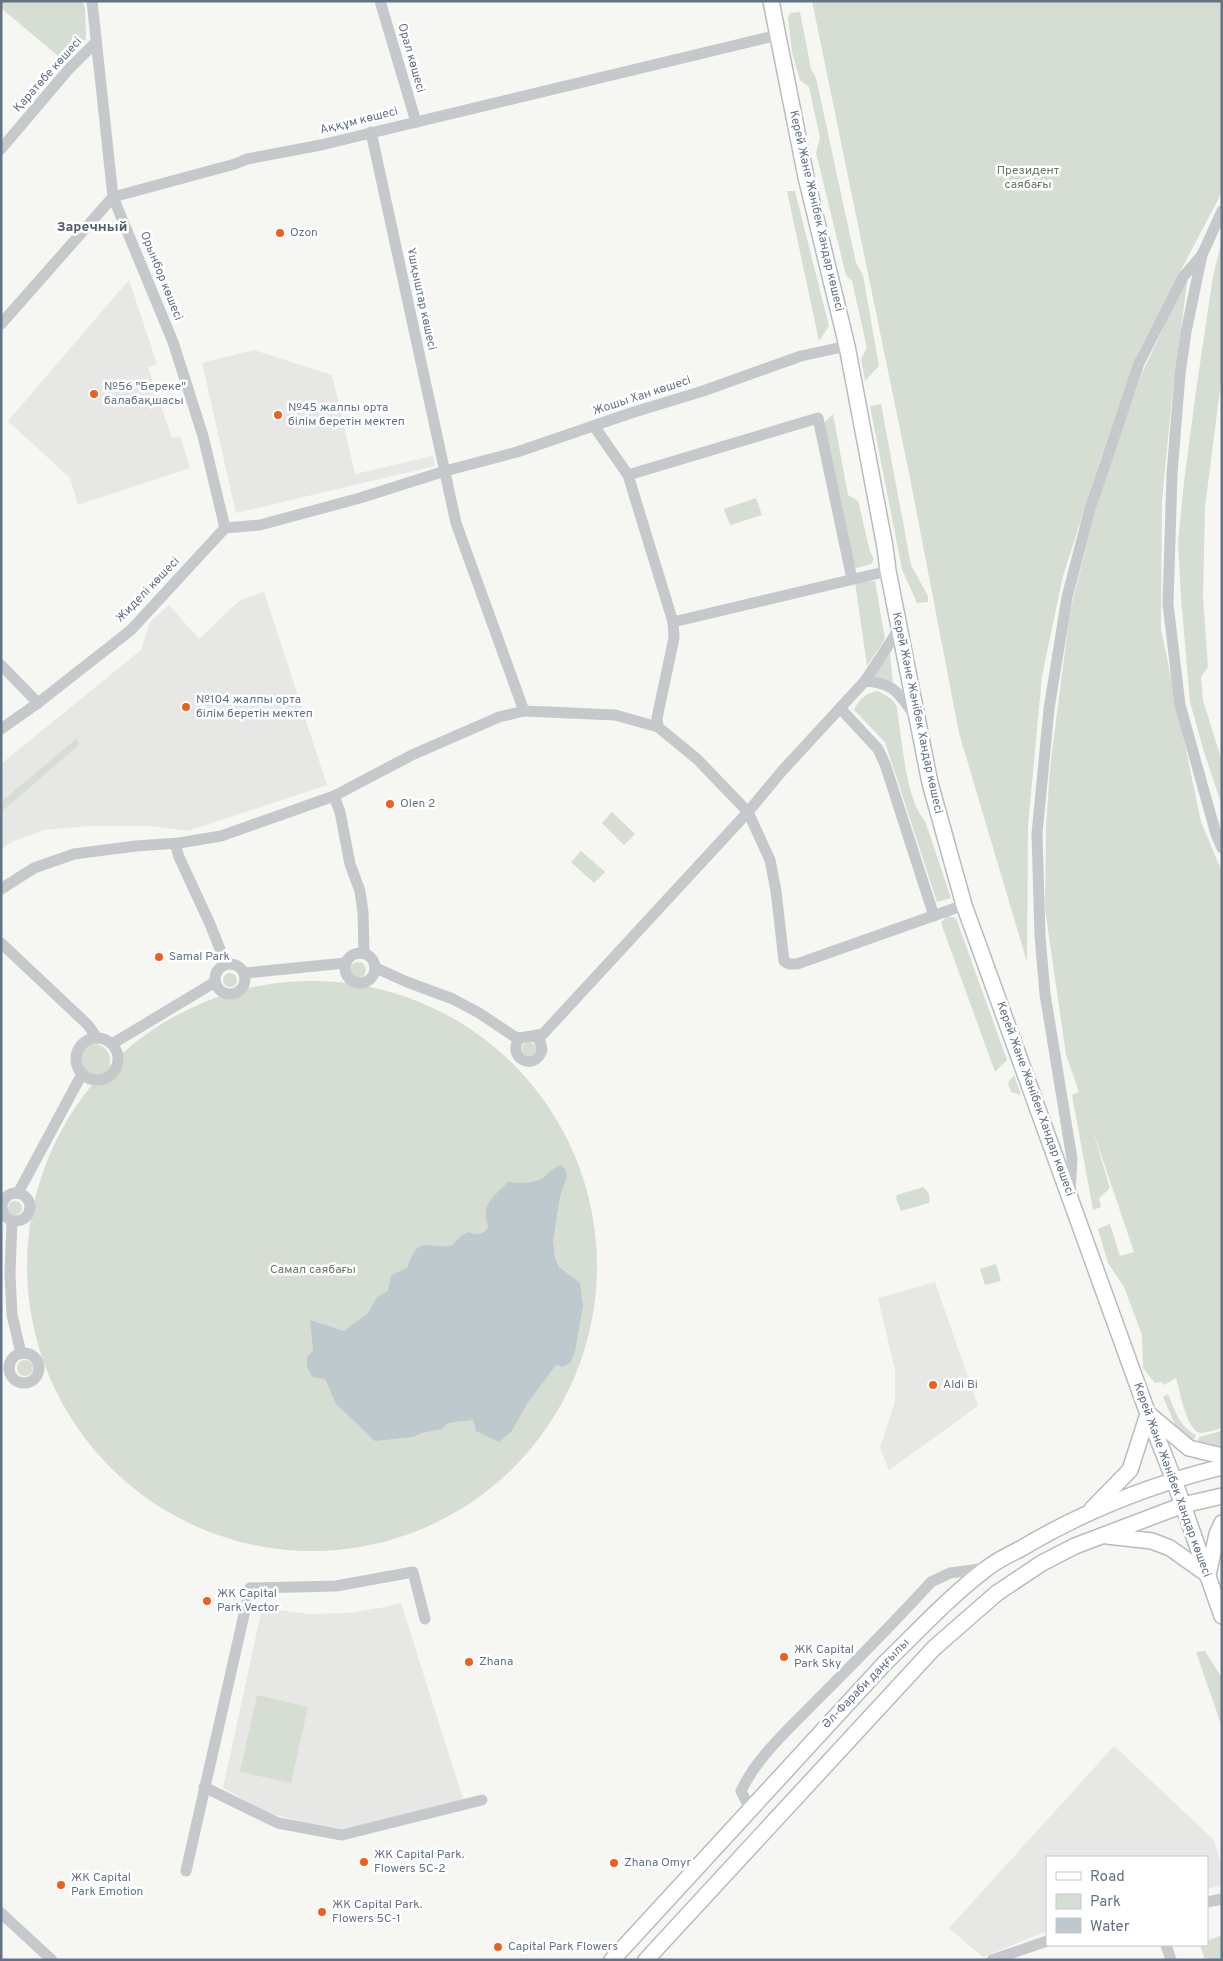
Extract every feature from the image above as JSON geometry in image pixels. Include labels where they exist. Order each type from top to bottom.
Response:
[{"type":"main road","name":"Керей Және Жәнібек Хандар көшесі","points":[[771,1],[806,177],[847,346],[861,420],[879,549],[888,571],[930,783],[964,905],[1222,1616]]},
{"type":"main road","points":[[1089,1513],[1130,1470],[1148,1414],[1190,1448],[1222,1456]]},
{"type":"main road","name":"Әл-Фараби даңғылы","points":[[612,1960],[891,1657],[926,1622],[987,1568],[1053,1530],[1089,1513],[1174,1480],[1222,1466]]},
{"type":"main road","name":"Әл-Фараби даңғылы","points":[[646,1960],[934,1648],[997,1593],[1042,1563],[1075,1546],[1183,1505],[1222,1496]]},
{"type":"main road","points":[[1103,1536],[1152,1541],[1170,1548],[1208,1575],[1217,1534],[1222,1522]]},
{"type":"main road","points":[[795,1760],[814,1778]]},
{"type":"street","name":"Орынбор көшесі","points":[[92,1],[113,197],[173,342],[203,436],[225,528]]},
{"type":"street","name":"Орал көшесі","points":[[380,1],[416,122]]},
{"type":"street","name":"Аққұм көшесі","points":[[113,197],[235,164],[247,159],[321,145],[778,35]]},
{"type":"street","name":"Қаратөбе көшесі","points":[[1,149],[68,70],[96,42]]},
{"type":"street","name":"Ұшқыштар көшесі","points":[[371,132],[456,524],[524,711]]},
{"type":"street","points":[[1,324],[113,197]]},
{"type":"street","points":[[1222,211],[1202,255],[1186,332],[1180,374],[1172,474],[1168,604],[1180,705],[1216,834],[1222,848]]},
{"type":"street","points":[[1070,1197],[1072,1159],[1045,994],[1040,936],[1037,834],[1049,709],[1067,597],[1090,509],[1139,363],[1183,277],[1202,255]]},
{"type":"street","name":"Жошы Хан көшесі","points":[[225,528],[260,525],[360,498],[445,471],[517,452],[703,391],[801,356],[847,346]]},
{"type":"street","points":[[628,475],[818,418],[852,579]]},
{"type":"street","points":[[594,426],[628,475],[673,622],[674,638],[657,718],[658,727]]},
{"type":"street","name":"Жиделі көшесі","points":[[1,729],[38,703],[131,630],[225,528]]},
{"type":"street","points":[[673,622],[888,571]]},
{"type":"street","points":[[376,968],[453,999],[479,1013],[506,1032],[520,1038],[535,1036],[548,1031],[865,681],[899,629]]},
{"type":"street","points":[[1,665],[38,703]]},
{"type":"street","points":[[865,681],[876,682],[896,689],[917,718]]},
{"type":"street","points":[[840,708],[878,749],[934,916]]},
{"type":"street","points":[[1,889],[34,868],[74,854],[179,843],[221,836],[334,796],[412,755],[499,717],[524,711],[615,715],[658,727],[697,758],[748,812],[770,860],[776,891],[784,961],[789,964],[796,964],[964,905]]},
{"type":"street","points":[[334,796],[340,812],[350,864],[360,891],[363,912],[364,952]]},
{"type":"street","points":[[179,843],[176,847],[179,857],[226,964]]},
{"type":"street","points":[[1,943],[88,1025],[97,1038]]},
{"type":"street","points":[[356,952],[364,952],[373,958],[376,968],[371,980],[358,984],[346,977],[345,963],[349,956],[356,952]]},
{"type":"street","points":[[245,973],[345,963]]},
{"type":"street","points":[[226,964],[239,966],[245,973],[246,981],[238,992],[224,993],[215,982],[218,969],[226,964]]},
{"type":"street","points":[[112,1044],[215,982]]},
{"type":"street","points":[[520,1038],[516,1045],[516,1054],[522,1060],[530,1061],[538,1058],[542,1050],[540,1041],[535,1036]]},
{"type":"street","points":[[92,1038],[103,1038],[112,1044],[118,1053],[118,1064],[112,1074],[103,1079],[92,1079],[82,1074],[77,1064],[77,1053],[82,1044],[92,1038]]},
{"type":"street","points":[[18,1193],[82,1074]]},
{"type":"street","points":[[18,1193],[25,1196],[29,1202],[30,1210],[26,1217],[20,1221],[12,1221],[2,1211],[2,1204],[5,1198],[11,1194],[18,1193]]},
{"type":"street","points":[[12,1221],[10,1274],[12,1315],[21,1353]]},
{"type":"street","points":[[21,1353],[28,1353],[37,1359],[39,1364],[38,1374],[35,1379],[26,1383],[15,1381],[5,1373],[13,1357],[21,1353]]},
{"type":"street","points":[[750,1808],[742,1791],[748,1778],[792,1719],[931,1582],[950,1573],[987,1568]]},
{"type":"street","points":[[186,1871],[250,1588],[336,1586],[413,1572],[425,1619]]},
{"type":"street","points":[[204,1787],[278,1823],[342,1836],[482,1800]]},
{"type":"street","points":[[1208,1902],[1222,1899]]},
{"type":"street","points":[[1,1913],[52,1960]]},
{"type":"street","points":[[992,1960],[1046,1941]]},
{"type":"street","points":[[1166,1946],[1171,1960]]},
{"type":"shaded area","name":"№56 \"Береке\" балабақшасы","points":[[129,280],[157,364],[148,367],[172,438],[180,436],[190,468],[78,505],[70,478],[8,421]]},
{"type":"shaded area","name":"№45 жалпы орта білім беретін мектеп","points":[[254,350],[332,375],[355,474],[433,456],[435,466],[236,513],[202,363]]},
{"type":"shaded area","name":"№104 жалпы орта білім беретін мектеп","points":[[264,592],[327,785],[188,831],[150,826],[88,826],[44,830],[11,842],[1,849],[1,764],[141,650],[150,622],[169,605],[199,639],[239,601]]},
{"type":"shaded area","name":"Aldi Bi","points":[[935,1282],[978,1406],[889,1470],[880,1448],[895,1401],[895,1370],[878,1298]]},
{"type":"shaded area","points":[[401,1603],[463,1799],[403,1821],[355,1831],[301,1822],[263,1811],[223,1788],[262,1608],[308,1614],[348,1613]]},
{"type":"shaded area","points":[[1114,1746],[1214,1840],[1222,1869],[1222,1885],[1208,1889],[1208,1856],[1046,1856],[1046,1931],[983,1957],[949,1928]]},
{"type":"green space","points":[[1,1],[82,1],[85,8],[86,39],[64,61],[1,8]]},
{"type":"green space","name":"Президент саябағы","points":[[812,1],[1222,1],[1222,192],[1137,354],[1063,576],[1042,676],[1028,826],[1027,962],[959,733],[910,478]]},
{"type":"green space","points":[[800,12],[811,69],[816,78],[856,263],[863,275],[879,366],[865,381],[861,359],[867,348],[852,281],[846,275],[816,153],[820,138],[809,87],[800,80],[792,52],[788,18],[790,13]]},
{"type":"green space","points":[[787,191],[795,191],[829,326],[819,341]]},
{"type":"green space","points":[[1222,240],[1222,374],[1205,507],[1203,598],[1208,667],[1201,677],[1203,700],[1222,762],[1222,806],[1190,702],[1178,542],[1196,391],[1213,276]]},
{"type":"green space","points":[[1188,276],[1173,387],[1162,501],[1161,629],[1201,822],[1222,872],[1222,1428],[1202,1433],[1192,1427],[1188,1419],[1176,1378],[1164,1385],[1162,1382],[1155,1383],[1143,1368],[1142,1335],[1124,1287],[1108,1263],[1098,1229],[1110,1224],[1120,1256],[1134,1252],[1092,1128],[1110,1188],[1099,1198],[1101,1207],[1093,1210],[1072,1095],[1079,1092],[1066,1055],[1045,909],[1046,827],[1050,768],[1070,611],[1101,488],[1142,373]]},
{"type":"green space","points":[[881,404],[911,565],[928,596],[928,602],[917,603],[902,569],[870,406]]},
{"type":"green space","points":[[833,414],[848,495],[858,501],[870,551],[874,559],[871,564],[857,568],[852,565],[824,423]]},
{"type":"green space","points":[[756,498],[762,515],[730,525],[724,509]]},
{"type":"green space","points":[[875,581],[885,639],[867,666],[855,582]]},
{"type":"green space","points":[[890,653],[893,685],[872,678]]},
{"type":"green space","points":[[877,691],[890,698],[896,705],[910,788],[925,821],[951,898],[937,902],[885,742],[854,710],[863,697]]},
{"type":"green space","points":[[76,739],[80,744],[1,812],[1,802]]},
{"type":"green space","points":[[612,812],[635,834],[624,845],[602,823]]},
{"type":"green space","points":[[581,851],[605,872],[594,883],[571,862]]},
{"type":"green space","points":[[947,916],[956,918],[1007,1060],[995,1072],[941,923]]},
{"type":"green space","points":[[358,962],[366,970],[358,978],[350,970]]},
{"type":"green space","points":[[230,973],[235,975],[237,980],[235,985],[230,987],[225,985],[223,980],[225,975]]},
{"type":"green space","name":"Самал саябағы","points":[[312,981],[368,987],[421,1003],[470,1029],[493,1046],[513,1065],[532,1085],[549,1108],[575,1157],[591,1210],[597,1266],[591,1322],[575,1375],[549,1424],[532,1447],[513,1467],[493,1486],[470,1503],[421,1529],[368,1545],[312,1551],[256,1545],[203,1529],[154,1503],[131,1486],[111,1467],[92,1447],[75,1424],[49,1375],[33,1322],[27,1266],[33,1210],[49,1157],[75,1108],[92,1085],[111,1065],[131,1046],[154,1029],[203,1003],[256,987]]},
{"type":"green space","points":[[526,1042],[532,1042],[536,1049],[532,1056],[526,1056],[522,1052],[522,1046]]},
{"type":"green space","points":[[94,1044],[105,1049],[110,1060],[105,1071],[94,1076],[83,1071],[78,1060],[83,1049]]},
{"type":"green space","points":[[1014,1075],[1021,1095],[1011,1092],[1008,1083]]},
{"type":"green space","points":[[923,1187],[929,1194],[929,1203],[901,1211],[896,1198],[897,1195]]},
{"type":"green space","points":[[12,1201],[18,1201],[22,1208],[18,1215],[12,1215],[8,1211],[8,1205]]},
{"type":"green space","points":[[996,1264],[1001,1281],[985,1285],[980,1269]]},
{"type":"green space","points":[[25,1360],[33,1368],[25,1376],[17,1368]]},
{"type":"green space","points":[[1168,1394],[1175,1412],[1182,1423],[1190,1432],[1196,1435],[1192,1443],[1177,1429],[1163,1397]]},
{"type":"green space","points":[[1222,1431],[1222,1449],[1197,1446],[1199,1437]]},
{"type":"green space","points":[[1205,1651],[1222,1678],[1222,1727],[1196,1652]]},
{"type":"green space","points":[[257,1695],[308,1707],[291,1783],[240,1772]]},
{"type":"green space","points":[[1222,1935],[1222,1960],[1205,1960],[1200,1946],[1208,1946],[1208,1941]]},
{"type":"water","points":[[561,1165],[566,1170],[567,1176],[560,1197],[553,1241],[555,1258],[559,1267],[580,1283],[583,1306],[575,1351],[571,1362],[563,1367],[556,1365],[529,1401],[511,1432],[499,1442],[476,1431],[473,1420],[448,1423],[442,1429],[421,1433],[413,1437],[375,1441],[336,1404],[325,1379],[312,1377],[307,1367],[307,1357],[313,1351],[310,1320],[344,1331],[368,1313],[377,1297],[388,1291],[391,1275],[407,1268],[419,1247],[423,1245],[451,1246],[468,1232],[481,1234],[488,1228],[486,1214],[488,1203],[508,1182],[525,1183],[537,1181]]},
{"type":"place","name":"Ozon","points":[[280,233]]},
{"type":"place","name":"№56 \"Береке\" балабақшасы","points":[[94,394]]},
{"type":"place","name":"№45 жалпы орта білім беретін мектеп","points":[[278,415]]},
{"type":"place","name":"№104 жалпы орта білім беретін мектеп","points":[[186,707]]},
{"type":"place","name":"Olen 2","points":[[390,804]]},
{"type":"place","name":"Samal Park","points":[[159,957]]},
{"type":"place","name":"Aldi Bi","points":[[933,1385]]},
{"type":"place","name":"ЖК Capital Park Vector","points":[[207,1601]]},
{"type":"place","name":"ЖК Capital Park Sky","points":[[784,1657]]},
{"type":"place","name":"Zhana","points":[[469,1662]]},
{"type":"place","name":"ЖК Capital Park. Flowers 5C-2","points":[[364,1862]]},
{"type":"place","name":"Zhana Omyr","points":[[614,1863]]},
{"type":"place","name":"ЖК Capital Park Emotion","points":[[61,1885]]},
{"type":"place","name":"ЖК Capital Park. Flowers 5C-1","points":[[322,1912]]},
{"type":"place","name":"Capital Park Flowers","points":[[498,1947]]},
{"type":"district","name":"Заречный","points":[[92,227]]}]
